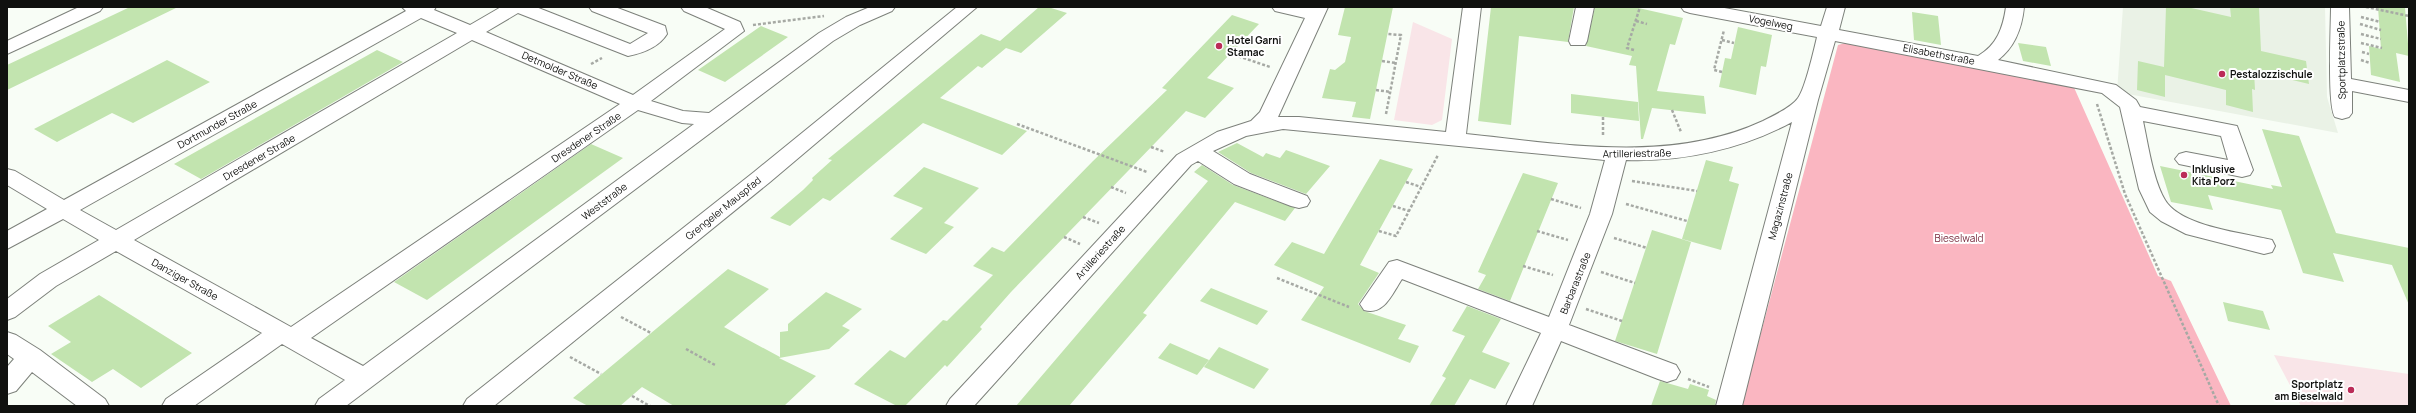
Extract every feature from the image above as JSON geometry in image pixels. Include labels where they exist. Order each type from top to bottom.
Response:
[{"type":"street","points":[[7,48],[94,7]]},
{"type":"street","name":"Dresdener Straße","points":[[7,311],[48,280],[514,7]]},
{"type":"street","points":[[520,7],[628,50],[638,48],[658,34],[658,30],[598,7]]},
{"type":"street","points":[[690,7],[723,20],[733,26],[735,30]]},
{"type":"street","name":"Grengeler Mauspfad","points":[[476,406],[762,177],[968,7]]},
{"type":"street","points":[[1259,124],[1269,115],[1317,11],[1281,7]]},
{"type":"street","points":[[1451,139],[1472,7]]},
{"type":"street","points":[[1578,41],[1585,7]]},
{"type":"street","name":"Vogelweg","points":[[1690,7],[1828,33]]},
{"type":"street","name":"Magazinstraße","points":[[1731,401],[1808,100],[1836,7]]},
{"type":"street","name":"Elisabethstraße","points":[[1828,33],[1982,62],[1996,56],[2009,35],[2015,7]]},
{"type":"street","name":"Sportplatzstraße","points":[[2340,7],[2340,83],[2342,113]]},
{"type":"street","name":"Detmolder Straße","points":[[419,8],[635,103],[682,117],[713,120]]},
{"type":"street","name":"Dortmunder Straße","points":[[7,241],[419,8]]},
{"type":"street","name":"Weststraße","points":[[328,406],[826,37],[853,21],[882,8]]},
{"type":"street","name":"Dresdener Straße","points":[[175,406],[287,335],[635,103],[726,39],[735,30]]},
{"type":"street","points":[[1982,62],[2091,84],[2109,89],[2120,96],[2129,104],[2146,178],[2157,207],[2191,229],[2264,246]]},
{"type":"street","points":[[2340,83],[2409,96]]},
{"type":"street","name":"Artilleriestraße","points":[[959,406],[1184,160],[1214,140],[1259,124],[1299,123],[1617,155],[1660,154],[1718,145],[1777,122],[1797,110],[1808,100]]},
{"type":"street","points":[[2131,112],[2230,130],[2242,170],[2186,159]]},
{"type":"street","points":[[1198,151],[1242,179],[1299,201]]},
{"type":"street","name":"Barbarastraße","points":[[1519,406],[1567,304],[1594,231],[1617,155]]},
{"type":"street","name":"Danziger Straße","points":[[7,176],[115,240],[365,379]]},
{"type":"street","points":[[1372,304],[1397,268],[1667,372]]},
{"type":"street","points":[[7,341],[31,357],[96,406]]},
{"type":"street","points":[[7,384],[31,357]]},
{"type":"path","points":[[1634,50],[1627,48],[1640,7]]},
{"type":"path","points":[[2366,7],[2409,16]]},
{"type":"path","points":[[1722,72],[1714,70],[1728,14]]},
{"type":"path","points":[[735,30],[831,15]]},
{"type":"path","points":[[1636,21],[1647,24]]},
{"type":"path","points":[[1383,131],[1401,35],[1388,34]]},
{"type":"path","points":[[1722,40],[1734,43]]},
{"type":"path","points":[[573,76],[619,46]]},
{"type":"path","points":[[1229,54],[1288,73]]},
{"type":"path","points":[[1382,61],[1396,63]]},
{"type":"path","points":[[2091,84],[2125,194],[2218,406]]},
{"type":"path","points":[[1376,90],[1391,92]]},
{"type":"path","points":[[1017,124],[1166,179]]},
{"type":"path","points":[[1379,231],[1396,236],[1421,187],[1451,139]]},
{"type":"path","points":[[1406,182],[1421,187]]},
{"type":"path","points":[[1523,266],[1594,231],[1697,191]]},
{"type":"path","points":[[1551,199],[1594,231],[1635,283]]},
{"type":"path","points":[[1393,206],[1408,211]]},
{"type":"path","points":[[1537,231],[1594,231],[1687,221]]},
{"type":"path","points":[[1594,231],[1646,248]]},
{"type":"path","points":[[1277,278],[1365,313],[1372,304]]},
{"type":"path","points":[[1567,304],[1622,321]]},
{"type":"path","points":[[619,316],[651,333]]},
{"type":"path","points":[[686,349],[715,365]]},
{"type":"path","points":[[563,354],[601,374]]},
{"type":"path","points":[[1667,372],[1731,401]]},
{"type":"path","points":[[632,396],[650,406]]},
{"type":"shaded area","name":"Pestalozzischule","points":[[2123,7],[2325,7],[2327,97],[2338,133],[2117,92]]},
{"type":"shaded area","points":[[1413,22],[1452,39],[1442,120],[1432,125],[1394,120]]},
{"type":"shaded area","name":"Sportplatz am Bieselwald","points":[[2274,355],[2409,374],[2409,406],[2301,406]]},
{"type":"green space","name":"Bieselwald","points":[[1845,43],[2072,83],[2158,276],[2171,281],[2231,406],[1738,406],[1755,355],[1838,45]]},
{"type":"building","points":[[130,7],[178,7],[7,90],[7,65]]},
{"type":"building","points":[[1039,7],[1048,7],[1067,13],[1021,53],[1006,48],[982,68],[978,66],[940,98],[1027,131],[1002,155],[923,123],[830,201],[823,198],[790,226],[770,218],[803,190],[813,180],[812,178],[832,160],[828,159],[981,34],[1000,41]]},
{"type":"building","points":[[1345,7],[1393,7],[1370,119],[1352,117],[1356,102],[1322,98],[1330,69],[1335,70],[1345,62],[1351,37],[1338,35]]},
{"type":"building","points":[[1491,7],[1574,7],[1568,42],[1519,36],[1511,125],[1478,121]]},
{"type":"building","points":[[1595,7],[1634,7],[1683,18],[1675,45],[1670,44],[1657,91],[1704,96],[1706,114],[1652,108],[1643,139],[1641,139],[1636,66],[1629,65],[1632,56],[1586,46]]},
{"type":"building","points":[[2166,7],[2187,7],[2231,17],[2230,7],[2259,7],[2261,51],[2306,61],[2309,84],[2254,71],[2255,90],[2252,89],[2253,112],[2226,105],[2226,90],[2165,75],[2165,97],[2137,90],[2138,61],[2164,67]]},
{"type":"building","points":[[2378,7],[2405,7],[2409,56],[2396,53],[2400,82],[2371,75],[2369,46],[2381,49]]},
{"type":"building","points":[[1912,12],[1938,16],[1941,45],[1914,40]]},
{"type":"building","points":[[1232,15],[1259,24],[1207,78],[1234,88],[1205,118],[1186,111],[1011,292],[980,327],[982,329],[947,367],[945,365],[905,406],[897,406],[854,384],[890,350],[905,358],[943,320],[947,321],[993,275],[973,266],[992,247],[1004,252],[1093,161],[1167,90],[1162,88]]},
{"type":"building","points":[[761,26],[788,37],[725,82],[698,70]]},
{"type":"building","points":[[1738,27],[1772,35],[1766,67],[1761,66],[1756,95],[1719,87],[1725,58],[1731,59]]},
{"type":"building","points":[[2018,43],[2046,47],[2051,66],[2023,61]]},
{"type":"building","points":[[377,50],[403,62],[201,179],[174,164]]},
{"type":"building","points":[[167,60],[210,82],[133,123],[112,113],[57,142],[34,129]]},
{"type":"building","points":[[1571,94],[1638,102],[1639,121],[1571,113]]},
{"type":"building","points":[[2262,129],[2299,136],[2336,233],[2409,248],[2409,305],[2392,265],[2333,253],[2344,282],[2303,273],[2281,210],[2208,195],[2213,210],[2171,202],[2160,166],[2273,189],[2271,185],[2282,187]]},
{"type":"building","points":[[1237,143],[1263,157],[1266,153],[1280,158],[1286,150],[1330,166],[1306,194],[1251,173],[1218,152]]},
{"type":"building","points":[[591,144],[623,158],[427,300],[394,282]]},
{"type":"building","points":[[1380,159],[1413,169],[1360,265],[1379,273],[1358,304],[1364,311],[1406,325],[1398,339],[1419,346],[1410,363],[1301,320],[1324,287],[1274,265],[1292,242],[1324,254]]},
{"type":"building","points":[[1706,160],[1733,167],[1729,181],[1739,184],[1721,250],[1682,239]]},
{"type":"building","points":[[1202,165],[1233,185],[1295,208],[1285,221],[1235,202],[1143,313],[1147,315],[1069,406],[1016,406],[1208,181],[1194,172]]},
{"type":"building","points":[[924,167],[979,188],[944,223],[954,227],[926,254],[890,239],[923,208],[893,196]]},
{"type":"building","points":[[1523,173],[1558,183],[1510,301],[1478,289],[1486,275],[1478,272]]},
{"type":"building","points":[[1652,230],[1691,242],[1657,354],[1615,341]]},
{"type":"building","points":[[728,269],[769,289],[724,327],[780,357],[780,332],[788,331],[788,324],[826,292],[862,309],[842,326],[850,330],[829,349],[779,358],[816,376],[784,406],[674,406],[642,387],[620,406],[588,406],[573,398]]},
{"type":"building","points":[[1211,288],[1268,311],[1257,325],[1200,301]]},
{"type":"building","points":[[99,295],[192,353],[141,388],[113,369],[92,382],[51,354],[71,342],[48,326]]},
{"type":"building","points":[[2223,302],[2263,311],[2270,330],[2228,321]]},
{"type":"building","points":[[1467,306],[1501,319],[1482,352],[1510,363],[1495,389],[1470,379],[1454,406],[1429,406],[1446,378],[1442,376],[1465,336],[1452,331]]},
{"type":"building","points":[[1170,343],[1209,360],[1197,375],[1158,358]]},
{"type":"building","points":[[1219,347],[1269,369],[1254,389],[1204,367]]},
{"type":"building","points":[[1660,381],[1688,389],[1690,384],[1709,390],[1707,396],[1716,400],[1715,406],[1651,406]]},
{"type":"place","name":"Hotel Garni Stamac","points":[[1219,46]]},
{"type":"place","name":"Pestalozzischule","points":[[2222,74]]},
{"type":"place","name":"Inklusive Kita Porz","points":[[2184,175]]},
{"type":"place","name":"Sportplatz am Bieselwald","points":[[2351,390]]}]
